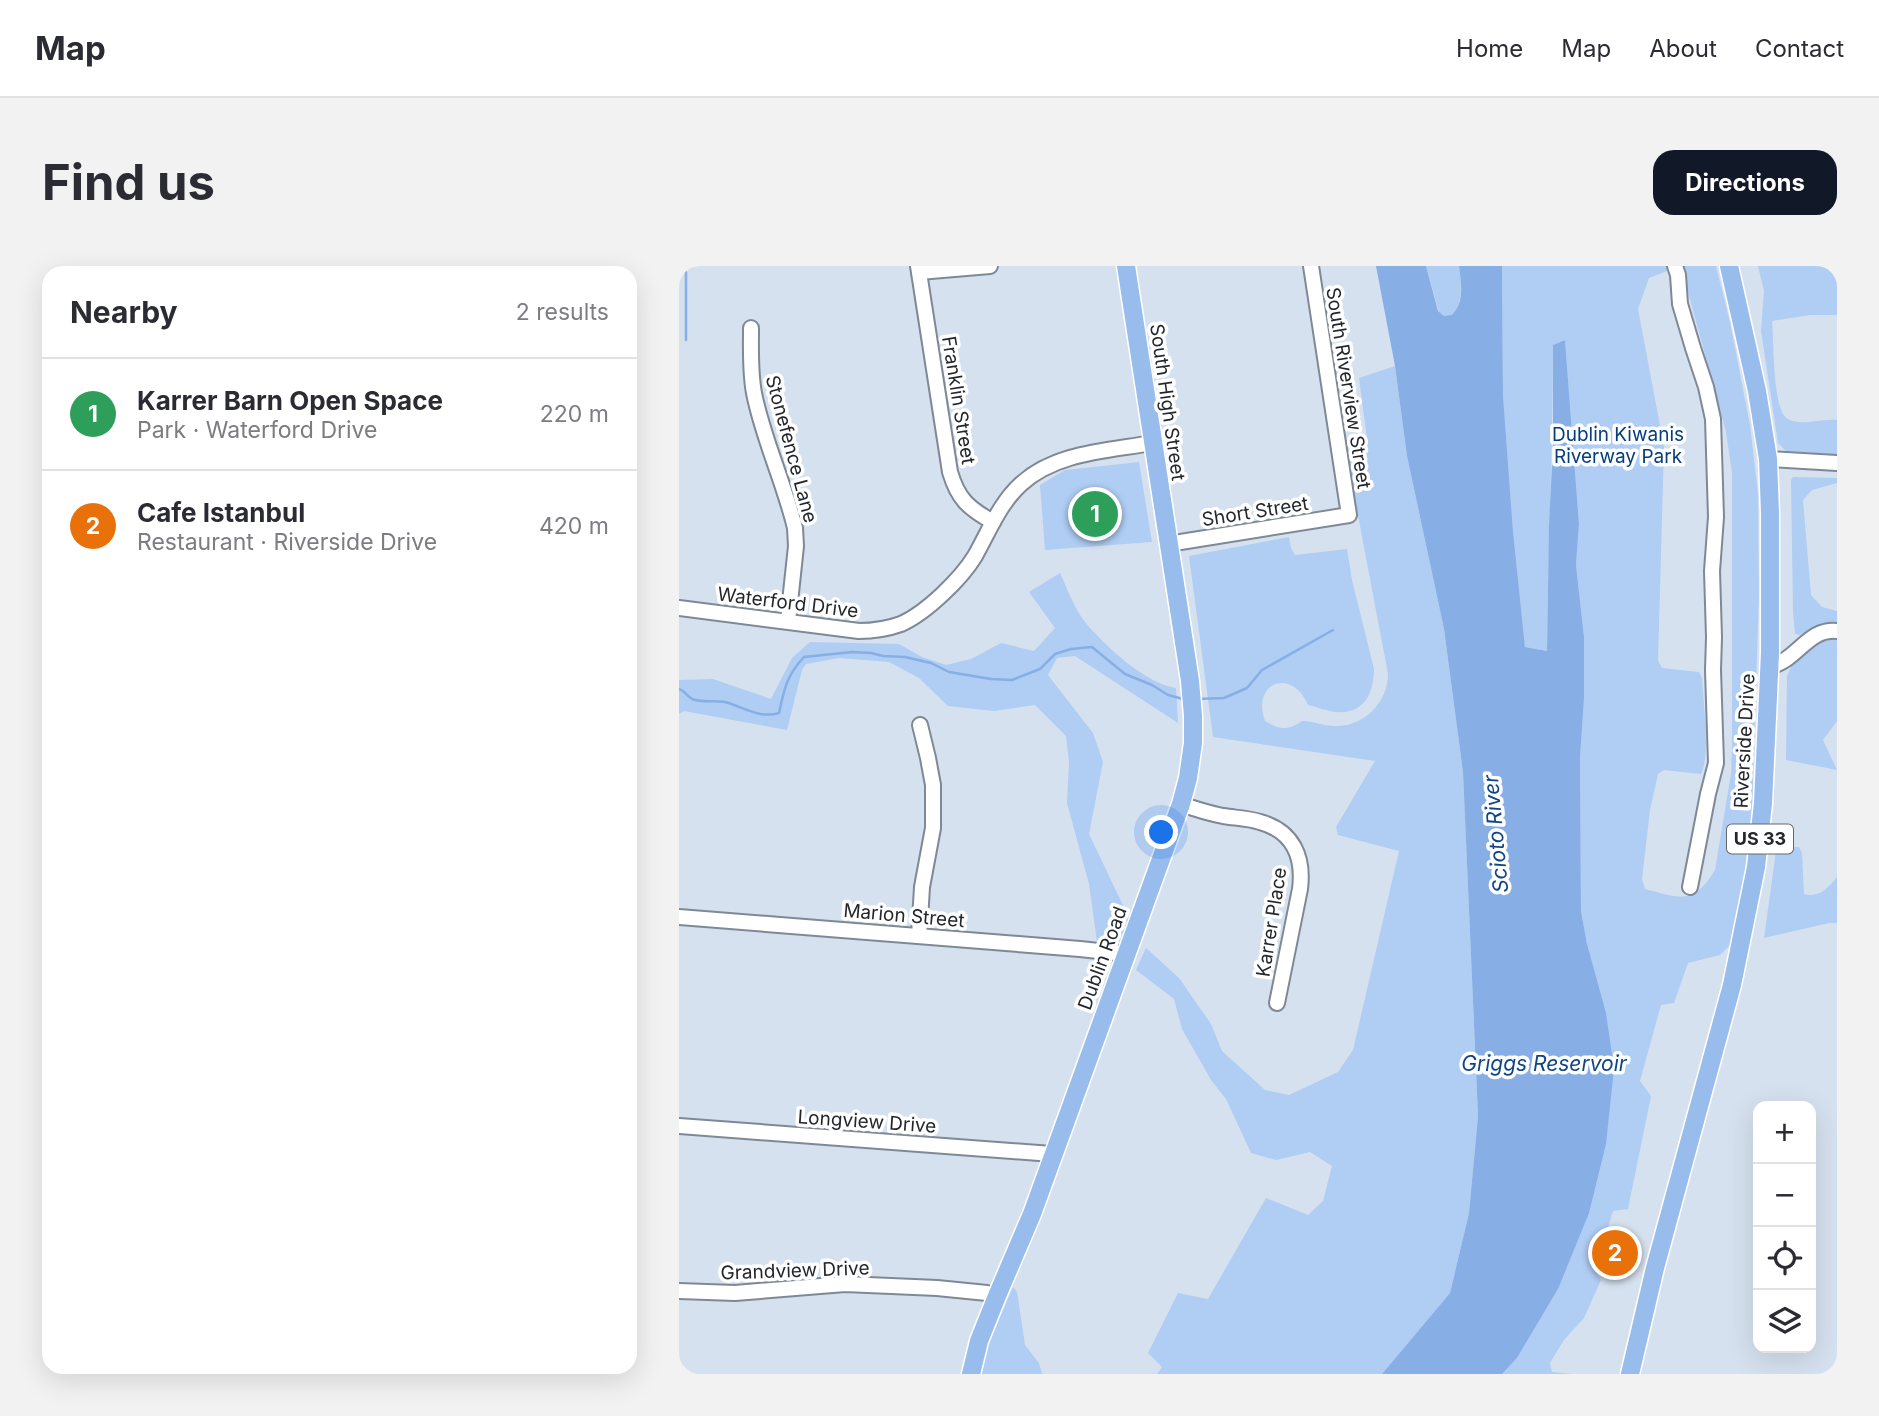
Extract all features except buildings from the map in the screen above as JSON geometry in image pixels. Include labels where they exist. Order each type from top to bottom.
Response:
[{"type":"main road","name":"South High Street","points":[[1126,266],[1168,544]]},
{"type":"main road","name":"Riverside Drive","points":[[1630,1374],[1655,1268],[1732,985],[1751,899],[1763,803],[1769,668],[1770,513],[1767,459],[1757,391],[1729,266]]},
{"type":"main road","name":"Dublin Road","points":[[971,1374],[979,1341],[1032,1214],[1181,804],[1192,754],[1193,716],[1168,544]]},
{"type":"street","points":[[919,269],[990,266]]},
{"type":"street","name":"South Riverview Street","points":[[1311,266],[1349,515]]},
{"type":"street","points":[[1675,266],[1681,304],[1713,419],[1716,517],[1712,571],[1716,764],[1690,887]]},
{"type":"street","name":"Franklin Street","points":[[919,269],[950,472],[959,496],[993,522]]},
{"type":"street","name":"Stonefence Lane","points":[[751,328],[750,363],[754,392],[795,528],[796,546],[788,621]]},
{"type":"street","name":"Waterford Drive","points":[[679,608],[859,631],[874,631],[904,622],[929,605],[961,575],[993,522],[1021,483],[1050,464],[1076,456],[1152,443]]},
{"type":"street","points":[[1767,459],[1837,463]]},
{"type":"street","name":"Short Street","points":[[1168,544],[1349,515]]},
{"type":"street","points":[[1769,668],[1788,658],[1814,635],[1837,631]]},
{"type":"street","points":[[919,936],[922,887],[933,828],[933,785],[920,725]]},
{"type":"street","name":"Karrer Place","points":[[1181,804],[1204,812],[1260,822],[1273,827],[1284,834],[1300,857],[1300,889],[1277,1003]]},
{"type":"street","name":"Marion Street","points":[[679,917],[1126,954]]},
{"type":"street","name":"Longview Drive","points":[[679,1126],[1052,1154]]},
{"type":"street","name":"Grandview Drive","points":[[679,1291],[735,1293],[845,1284],[937,1288],[997,1296]]},
{"type":"green space","points":[[1426,266],[1459,266],[1460,298],[1452,316],[1444,316],[1439,312]]},
{"type":"green space","name":"Dublin Kiwanis Riverway Park","points":[[1502,266],[1667,266],[1667,271],[1649,278],[1638,309],[1664,447],[1658,660],[1662,668],[1699,672],[1702,678],[1706,741],[1701,774],[1664,770],[1658,774],[1650,810],[1642,879],[1645,889],[1668,895],[1692,894],[1707,882],[1715,870],[1731,774],[1732,747],[1732,473],[1726,432],[1681,266],[1716,266],[1750,425],[1758,493],[1759,596],[1752,808],[1743,888],[1731,944],[1720,955],[1688,963],[1674,1003],[1661,1005],[1640,1081],[1651,1096],[1628,1209],[1613,1211],[1595,1270],[1601,1280],[1584,1318],[1564,1340],[1550,1363],[1552,1372],[1572,1374],[1502,1374],[1517,1358],[1558,1289],[1587,944],[1581,911],[1580,758],[1584,637],[1576,565],[1579,524],[1565,340],[1553,345],[1547,651],[1525,647],[1503,395]]},
{"type":"green space","points":[[1758,266],[1837,266],[1837,315],[1810,315],[1772,321],[1775,378],[1782,412],[1789,420],[1798,422],[1837,420],[1837,457],[1787,452],[1778,443],[1761,331],[1764,291]]},
{"type":"green space","points":[[1395,366],[1407,456],[1444,629],[1463,772],[1478,1116],[1469,1213],[1450,1293],[1382,1374],[1157,1374],[1162,1367],[1148,1353],[1178,1293],[1208,1299],[1266,1198],[1308,1215],[1323,1201],[1332,1166],[1310,1152],[1276,1160],[1251,1153],[1226,1099],[1211,1080],[1182,1029],[1174,999],[1136,970],[1146,948],[1179,978],[1211,1024],[1222,1051],[1265,1090],[1289,1095],[1338,1072],[1353,1050],[1399,851],[1338,835],[1336,827],[1375,761],[1213,737],[1189,556],[1289,537],[1295,555],[1347,549],[1374,669],[1369,694],[1360,706],[1353,710],[1335,712],[1308,705],[1293,686],[1275,684],[1268,689],[1262,708],[1265,721],[1283,728],[1302,721],[1331,726],[1346,725],[1372,711],[1384,694],[1388,674],[1353,500],[1349,456],[1367,439],[1359,378]]},
{"type":"green space","points":[[1139,462],[1152,542],[1045,550],[1040,485],[1065,470]]},
{"type":"green space","points":[[1793,477],[1837,478],[1837,483],[1812,490],[1803,500],[1811,595],[1822,607],[1837,611],[1837,625],[1799,635],[1795,634],[1793,612]]},
{"type":"green space","points":[[1060,573],[1081,616],[1103,641],[1139,671],[1164,685],[1176,688],[1178,723],[1075,656],[1057,658],[1048,675],[1093,733],[1103,762],[1089,834],[1130,920],[1121,946],[1097,942],[1089,884],[1067,803],[1069,762],[1066,736],[1035,705],[994,711],[948,706],[919,678],[889,662],[839,658],[806,664],[802,670],[787,730],[684,711],[679,714],[679,680],[713,679],[771,699],[792,658],[810,642],[899,644],[922,657],[946,665],[971,659],[1001,643],[1034,651],[1055,628],[1029,592]]},
{"type":"green space","points":[[1837,636],[1837,721],[1823,740],[1837,770],[1786,760],[1787,676],[1795,658],[1811,644]]},
{"type":"green space","points":[[1782,847],[1799,847],[1802,853],[1804,894],[1822,892],[1837,877],[1837,923],[1764,938],[1776,851]]},
{"type":"green space","points":[[1013,1287],[1017,1292],[1025,1345],[1039,1363],[1042,1374],[980,1374],[986,1348]]},
{"type":"water","points":[[1376,266],[1426,266],[1438,311],[1444,316],[1452,315],[1459,304],[1459,266],[1502,266],[1503,395],[1525,647],[1547,651],[1553,345],[1565,340],[1579,524],[1576,565],[1584,637],[1580,758],[1581,911],[1606,1013],[1614,1068],[1606,1144],[1589,1213],[1558,1289],[1517,1358],[1502,1374],[1382,1374],[1450,1293],[1469,1213],[1478,1116],[1463,772],[1444,629],[1407,456],[1395,366]]},
{"type":"waterway","points":[[679,266],[686,272],[686,340]]},
{"type":"waterway","points":[[1197,699],[1224,698],[1247,688],[1262,670],[1333,630]]},
{"type":"waterway","points":[[679,689],[692,699],[725,702],[765,715],[779,713],[787,683],[804,657],[852,652],[871,653],[931,663],[949,672],[1012,680],[1040,669],[1055,654],[1092,647],[1125,674],[1168,695],[1183,699]]},
{"type":"place","name":"Karrer Barn Open Space","points":[[1095,514]]},
{"type":"place","name":"Cafe Istanbul","points":[[1615,1253]]},
{"type":"water label","name":"Scioto River","points":[[1496,834]]},
{"type":"water label","name":"Griggs Reservoir","points":[[1544,1064]]}]
